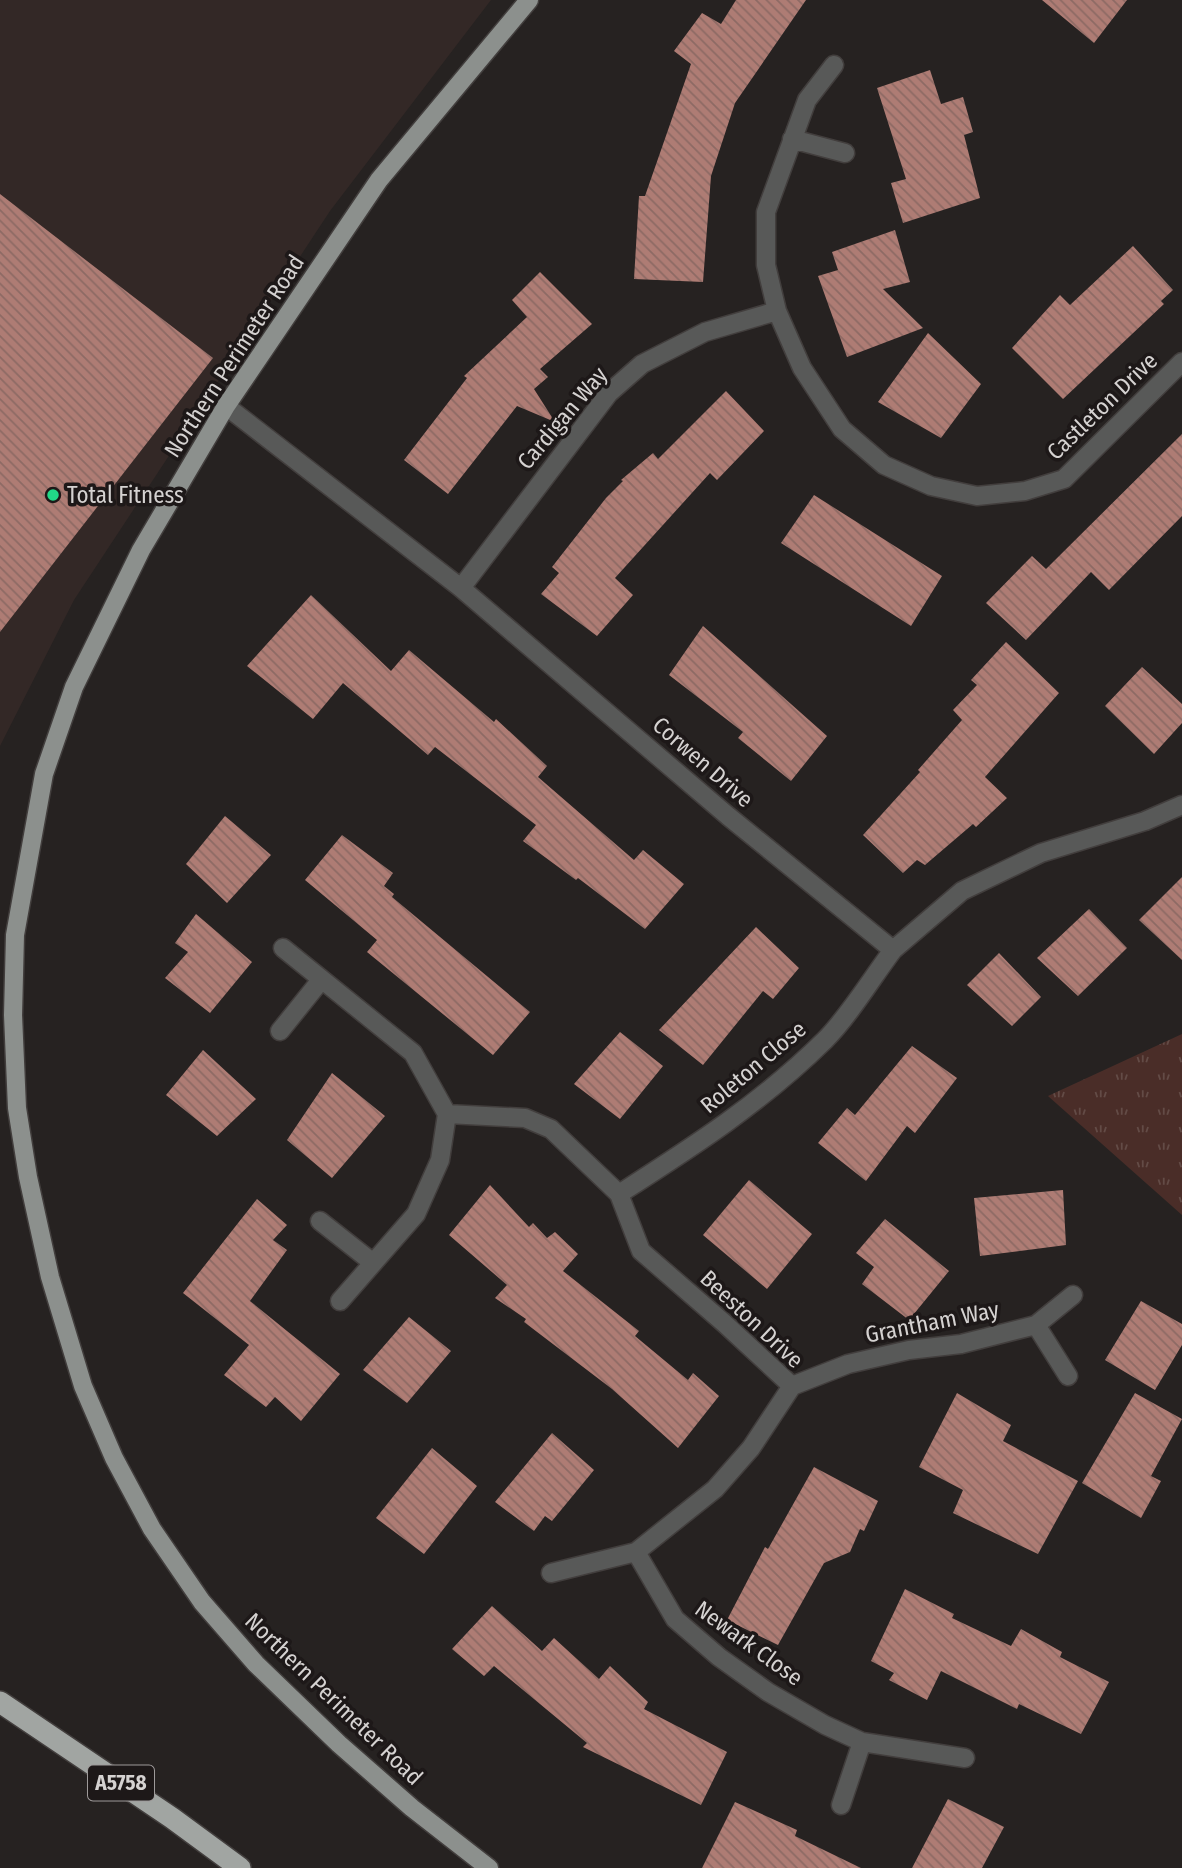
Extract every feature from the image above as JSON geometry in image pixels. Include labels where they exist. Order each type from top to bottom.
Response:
[{"type":"highway","name":"A5758","points":[[0,1702],[172,1818],[240,1868]]},
{"type":"main road","name":"Northern Perimeter Road","points":[[489,1868],[370,1772],[256,1664],[202,1602],[152,1529],[114,1458],[83,1385],[50,1277],[28,1177],[17,1108],[13,1015],[15,935],[44,775],[74,687],[129,575],[226,406],[379,180],[529,0]]},
{"type":"street","name":"Castleton Drive","points":[[834,65],[807,100],[766,212],[766,265],[777,311],[802,368],[842,429],[884,465],[931,486],[977,496],[1025,491],[1064,479],[1182,362]]},
{"type":"street","points":[[792,139],[845,153]]},
{"type":"street","name":"Cardigan Way","points":[[461,588],[609,393],[642,364],[705,332],[777,311]]},
{"type":"street","name":"Corwen Drive","points":[[226,406],[461,588],[728,816],[893,950]]},
{"type":"street","points":[[893,950],[962,891],[1041,853],[1145,821],[1182,804]]},
{"type":"street","points":[[283,948],[413,1053],[447,1114],[440,1160],[416,1214],[340,1301]]},
{"type":"street","name":"Roleton Close","points":[[619,1194],[721,1128],[771,1090],[827,1038],[893,950]]},
{"type":"street","points":[[280,1031],[321,980]]},
{"type":"street","name":"Beeston Drive","points":[[447,1114],[525,1118],[551,1129],[619,1194],[640,1251],[792,1386],[751,1448],[715,1489],[636,1552],[551,1573]]},
{"type":"street","points":[[320,1221],[372,1262]]},
{"type":"street","name":"Grantham Way","points":[[792,1386],[848,1364],[909,1350],[961,1344],[1036,1325],[1073,1295]]},
{"type":"street","points":[[1036,1325],[1068,1376]]},
{"type":"street","name":"Newark Close","points":[[636,1552],[675,1619],[719,1657],[768,1692],[825,1725],[862,1742],[965,1758]]},
{"type":"street","points":[[841,1805],[862,1742]]},
{"type":"shaded area","points":[[0,0],[491,0],[330,211],[74,600],[0,746]]},
{"type":"green space","points":[[1182,1034],[1182,1215],[1048,1096]]},
{"type":"building","points":[[736,0],[806,0],[735,103],[711,176],[703,282],[634,279],[639,196],[645,196],[691,64],[674,51],[702,13],[721,24]]},
{"type":"building","points":[[1042,0],[1127,0],[1094,43]]},
{"type":"building","points":[[930,70],[941,104],[963,97],[973,132],[964,135],[980,198],[903,223],[891,183],[906,179],[877,88]]},
{"type":"building","name":"Total Fitness","points":[[0,194],[213,358],[0,632]]},
{"type":"building","points":[[895,230],[910,282],[883,289],[923,328],[847,357],[818,276],[838,270],[832,252]]},
{"type":"building","points":[[1133,246],[1173,290],[1161,301],[1164,304],[1063,399],[1012,348],[1060,295],[1070,305]]},
{"type":"building","points":[[540,272],[592,324],[540,369],[548,377],[534,389],[555,422],[517,406],[448,494],[404,460],[467,378],[464,376],[527,317],[512,300]]},
{"type":"building","points":[[928,333],[981,384],[941,438],[878,402]]},
{"type":"building","points":[[726,391],[764,431],[717,480],[710,473],[615,578],[633,595],[597,636],[541,594],[559,573],[552,567],[606,498],[623,481],[621,480],[653,453],[658,459]]},
{"type":"building","points":[[1182,434],[1182,516],[1109,590],[1091,572],[1026,640],[986,603],[1032,556],[1046,569]]},
{"type":"building","points":[[814,495],[942,576],[911,626],[781,543]]},
{"type":"building","points":[[311,595],[391,671],[409,650],[494,722],[496,719],[547,766],[538,777],[634,860],[643,850],[684,884],[645,929],[578,878],[576,880],[523,841],[536,825],[435,747],[428,755],[343,683],[313,719],[247,666]]},
{"type":"building","points":[[703,626],[827,736],[791,781],[738,738],[743,732],[669,675]]},
{"type":"building","points":[[1006,642],[1059,693],[985,777],[1007,798],[976,827],[973,824],[925,865],[917,860],[903,873],[863,835],[962,720],[953,710],[977,685],[971,680]]},
{"type":"building","points":[[1142,667],[1182,704],[1182,723],[1154,754],[1105,706]]},
{"type":"building","points":[[225,816],[271,855],[227,903],[186,864]]},
{"type":"building","points":[[342,835],[393,873],[384,886],[394,894],[392,897],[530,1012],[493,1055],[367,952],[377,940],[305,880]]},
{"type":"building","points":[[1182,877],[1182,960],[1139,920]]},
{"type":"building","points":[[1089,909],[1127,948],[1078,996],[1037,958]]},
{"type":"building","points":[[196,914],[252,962],[210,1013],[165,978],[188,952],[175,943]]},
{"type":"building","points":[[756,927],[799,968],[773,999],[763,991],[703,1065],[659,1030]]},
{"type":"building","points":[[999,953],[1041,997],[1012,1026],[967,985]]},
{"type":"building","points":[[620,1032],[663,1066],[620,1119],[574,1084]]},
{"type":"building","points":[[912,1046],[957,1078],[915,1133],[907,1126],[866,1181],[818,1143],[847,1108],[855,1115]]},
{"type":"building","points":[[203,1050],[256,1099],[217,1136],[166,1095]]},
{"type":"building","points":[[332,1073],[385,1116],[332,1178],[287,1140]]},
{"type":"building","points":[[749,1180],[812,1234],[767,1289],[703,1235]]},
{"type":"building","points":[[490,1185],[529,1227],[533,1223],[547,1238],[555,1232],[578,1254],[563,1271],[639,1331],[635,1336],[688,1380],[693,1373],[719,1396],[678,1448],[612,1389],[524,1322],[526,1319],[495,1298],[507,1285],[449,1235]]},
{"type":"building","points":[[1063,1190],[1066,1245],[980,1256],[974,1198]]},
{"type":"building","points":[[257,1199],[287,1225],[273,1240],[287,1250],[250,1301],[340,1374],[301,1421],[275,1397],[266,1407],[224,1375],[249,1345],[183,1293]]},
{"type":"building","points":[[885,1219],[949,1271],[909,1320],[862,1284],[874,1267],[856,1253]]},
{"type":"building","points":[[1141,1301],[1182,1324],[1182,1345],[1155,1390],[1105,1360]]},
{"type":"building","points":[[409,1317],[451,1351],[407,1403],[363,1370]]},
{"type":"building","points":[[957,1393],[1011,1425],[1003,1441],[1078,1481],[1038,1554],[953,1513],[963,1490],[919,1467]]},
{"type":"building","points":[[1135,1393],[1182,1419],[1151,1476],[1161,1481],[1141,1518],[1082,1483]]},
{"type":"building","points":[[552,1433],[594,1470],[552,1521],[545,1516],[534,1531],[495,1502]]},
{"type":"building","points":[[432,1448],[477,1486],[424,1554],[376,1518]]},
{"type":"building","points":[[814,1467],[878,1501],[864,1531],[860,1529],[850,1552],[824,1563],[778,1645],[727,1620],[765,1547],[768,1549]]},
{"type":"building","points":[[905,1589],[954,1614],[952,1618],[1011,1646],[1021,1629],[1062,1652],[1060,1657],[1109,1682],[1081,1734],[1019,1704],[1017,1709],[941,1671],[927,1700],[889,1680],[894,1673],[871,1661]]},
{"type":"building","points":[[492,1606],[542,1651],[554,1638],[599,1679],[610,1666],[648,1702],[644,1709],[727,1752],[701,1805],[583,1747],[587,1743],[494,1666],[484,1676],[452,1649]]},
{"type":"building","points":[[948,1799],[1004,1827],[982,1868],[912,1868]]},
{"type":"building","points":[[735,1802],[797,1830],[795,1836],[861,1868],[702,1868]]},
{"type":"place","name":"Total Fitness","points":[[53,495]]}]
